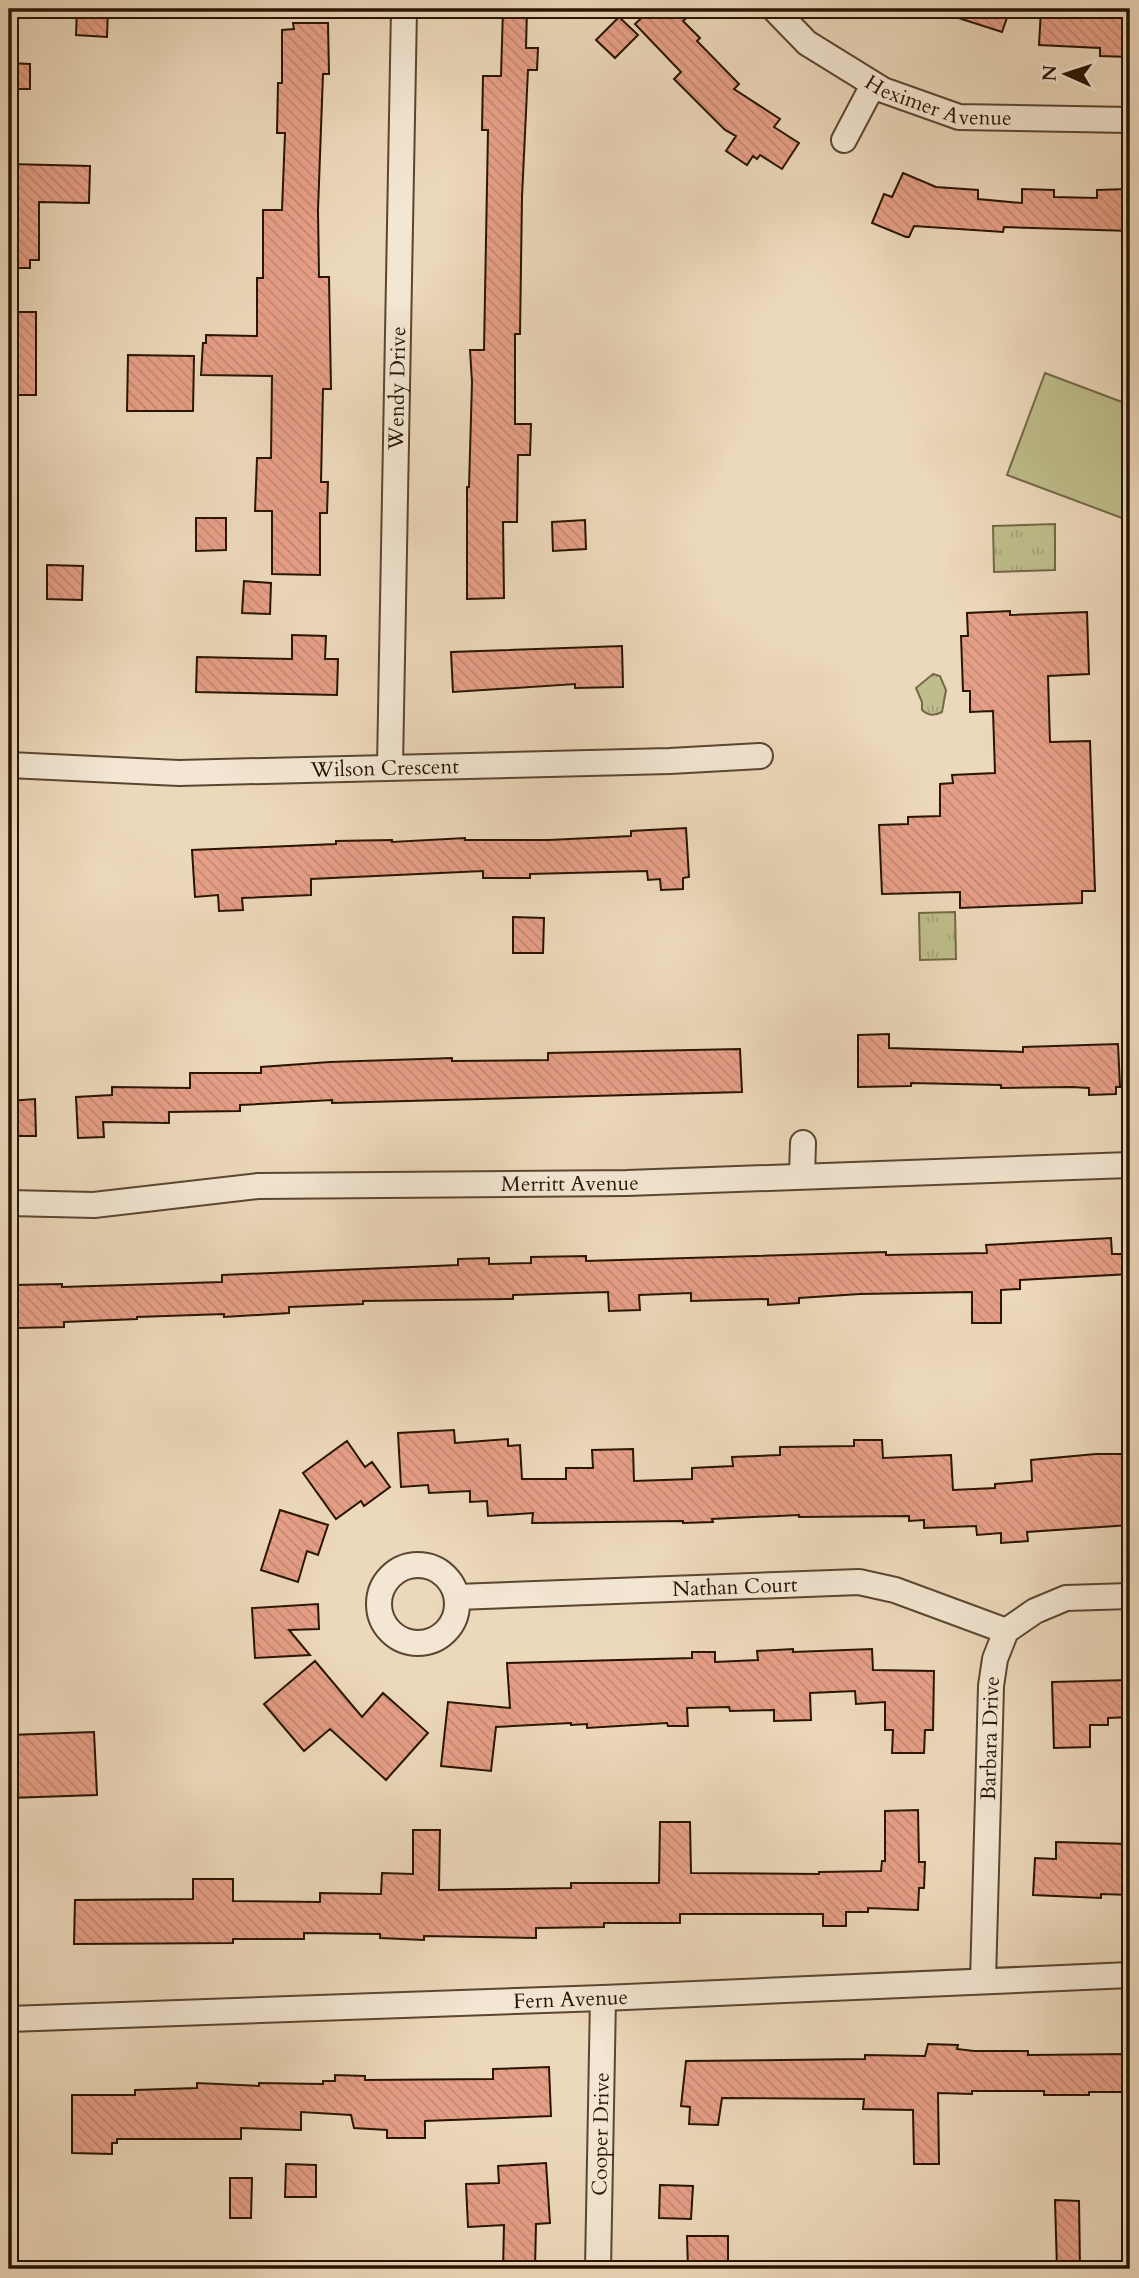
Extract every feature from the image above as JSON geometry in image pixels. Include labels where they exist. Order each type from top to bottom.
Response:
[{"type":"street","name":"Wendy Drive","points":[[390,766],[404,9]]},
{"type":"street","name":"Heximer Avenue","points":[[774,9],[807,43],[873,85],[959,117],[1130,120]]},
{"type":"street","points":[[844,141],[873,85]]},
{"type":"street","name":"Wilson Crescent","points":[[9,765],[179,774],[390,766],[670,761],[760,756]]},
{"type":"street","points":[[802,1175],[803,1143]]},
{"type":"street","name":"Merritt Avenue","points":[[9,1203],[94,1205],[258,1186],[627,1183],[1130,1165]]},
{"type":"street","name":"Nathan Court","points":[[457,1597],[859,1582],[895,1590],[1006,1631]]},
{"type":"street","points":[[1006,1631],[1035,1612],[1066,1598],[1130,1596]]},
{"type":"street","name":"Barbara Drive","points":[[983,1981],[991,1686],[995,1659],[1006,1631]]},
{"type":"street","name":"Fern Avenue","points":[[9,2019],[603,1998],[1130,1975]]},
{"type":"street","name":"Cooper Drive","points":[[598,2269],[603,1998]]},
{"type":"green space","points":[[1045,373],[1130,405],[1130,521],[1007,475]]},
{"type":"green space","points":[[1055,524],[1055,570],[994,572],[993,526]]},
{"type":"green space","points":[[933,674],[940,676],[946,690],[942,712],[932,715],[922,710],[922,702],[916,688]]},
{"type":"green space","points":[[955,912],[956,959],[920,960],[919,913]]},
{"type":"building","points":[[77,9],[108,9],[107,37],[76,35]]},
{"type":"building","points":[[503,9],[527,9],[526,48],[538,48],[537,70],[528,70],[522,197],[520,334],[515,334],[515,424],[531,424],[530,455],[518,455],[517,522],[503,522],[504,598],[467,599],[467,487],[472,382],[470,350],[484,350],[488,130],[482,130],[483,76],[501,76]]},
{"type":"building","points":[[651,9],[697,9],[683,21],[700,38],[697,41],[739,84],[734,89],[780,119],[774,127],[799,143],[782,169],[760,155],[757,159],[753,156],[747,165],[726,151],[736,136],[725,130],[674,79],[681,72],[635,24]]},
{"type":"building","points":[[944,9],[1010,9],[1002,32],[943,13]]},
{"type":"building","points":[[1041,9],[1130,9],[1130,57],[1100,56],[1100,48],[1039,45]]},
{"type":"building","points":[[619,17],[638,35],[615,58],[596,40]]},
{"type":"building","points":[[293,23],[328,23],[329,74],[323,74],[318,210],[319,277],[329,277],[331,389],[323,389],[321,482],[328,482],[327,513],[320,513],[320,575],[272,574],[272,511],[255,511],[257,458],[271,458],[272,376],[201,375],[206,335],[257,336],[257,278],[263,278],[263,210],[282,210],[285,133],[277,133],[278,83],[282,83],[282,30],[294,29]]},
{"type":"building","points":[[9,63],[30,64],[30,89],[9,89]]},
{"type":"building","points":[[9,164],[90,166],[89,203],[39,202],[39,260],[30,260],[30,268],[9,268]]},
{"type":"building","points":[[903,173],[936,187],[978,190],[978,199],[1022,203],[1022,189],[1054,190],[1054,197],[1097,198],[1097,190],[1127,189],[1127,201],[1130,201],[1130,231],[1004,227],[1003,232],[914,226],[909,237],[906,237],[872,223],[884,194],[892,197]]},
{"type":"building","points":[[9,312],[36,312],[36,395],[9,395]]},
{"type":"building","points":[[128,355],[194,356],[193,411],[127,411]]},
{"type":"building","points":[[196,518],[226,518],[226,550],[196,551]]},
{"type":"building","points":[[585,520],[586,549],[553,551],[552,522]]},
{"type":"building","points":[[47,565],[83,566],[82,600],[47,599]]},
{"type":"building","points":[[244,581],[271,583],[270,614],[242,613]]},
{"type":"building","points":[[1010,611],[1010,615],[1087,612],[1089,674],[1048,676],[1050,742],[1090,741],[1095,891],[1082,891],[1082,903],[960,908],[960,892],[882,894],[879,825],[908,824],[908,817],[940,816],[940,784],[953,783],[952,775],[995,773],[993,711],[970,712],[970,691],[963,691],[961,636],[968,636],[967,613]]},
{"type":"building","points":[[292,635],[326,636],[325,659],[338,659],[337,695],[196,692],[197,657],[292,659]]},
{"type":"building","points":[[622,646],[623,687],[575,688],[575,684],[453,692],[451,652]]},
{"type":"building","points":[[686,828],[689,877],[683,878],[683,889],[661,890],[660,879],[648,880],[647,871],[530,874],[530,878],[483,878],[483,871],[311,879],[311,895],[242,898],[243,910],[219,911],[218,895],[195,897],[192,850],[336,844],[336,841],[392,842],[465,838],[549,840],[631,836],[631,831]]},
{"type":"building","points":[[513,917],[544,918],[543,953],[513,953]]},
{"type":"building","points":[[889,1034],[889,1048],[1023,1052],[1023,1047],[1118,1044],[1120,1087],[1116,1087],[1116,1094],[1089,1095],[1089,1088],[1072,1087],[1001,1088],[1001,1085],[911,1083],[911,1086],[858,1087],[858,1035]]},
{"type":"building","points":[[740,1049],[742,1092],[332,1103],[332,1100],[240,1105],[240,1111],[169,1112],[169,1123],[103,1122],[104,1137],[78,1138],[76,1097],[112,1095],[112,1087],[190,1088],[190,1073],[261,1073],[261,1067],[330,1062],[452,1058],[452,1061],[548,1060],[548,1053]]},
{"type":"building","points":[[35,1099],[36,1136],[9,1136],[9,1101]]},
{"type":"building","points":[[1111,1238],[1112,1254],[1130,1254],[1130,1274],[1020,1280],[1020,1289],[1001,1290],[1001,1323],[972,1323],[972,1292],[860,1294],[799,1298],[799,1303],[768,1305],[768,1299],[691,1301],[691,1293],[639,1295],[640,1310],[609,1311],[608,1292],[513,1295],[513,1299],[363,1301],[363,1304],[289,1307],[289,1313],[224,1317],[224,1314],[137,1317],[64,1322],[64,1327],[18,1328],[18,1325],[9,1325],[9,1289],[15,1289],[14,1285],[62,1284],[62,1287],[222,1282],[222,1275],[458,1265],[458,1259],[489,1258],[489,1264],[531,1263],[531,1257],[586,1256],[586,1261],[886,1252],[886,1255],[987,1253],[986,1245]]},
{"type":"building","points":[[454,1430],[455,1443],[508,1439],[508,1446],[520,1445],[522,1479],[566,1479],[566,1468],[593,1468],[592,1450],[633,1449],[634,1481],[692,1479],[692,1468],[733,1466],[732,1457],[780,1455],[780,1447],[854,1446],[854,1440],[882,1440],[883,1458],[951,1455],[953,1490],[995,1488],[995,1484],[1032,1481],[1031,1460],[1130,1454],[1130,1525],[1027,1532],[1028,1541],[1001,1543],[1001,1533],[977,1535],[976,1526],[924,1528],[924,1520],[909,1521],[909,1516],[799,1515],[683,1523],[532,1523],[533,1513],[488,1516],[487,1501],[470,1502],[470,1491],[429,1493],[428,1485],[401,1487],[398,1433]]},
{"type":"building","points":[[347,1441],[365,1467],[372,1462],[390,1487],[364,1506],[361,1501],[336,1519],[303,1473]]},
{"type":"building","points":[[280,1510],[328,1525],[318,1555],[307,1551],[298,1582],[261,1570]]},
{"type":"building","points":[[318,1604],[319,1629],[289,1630],[310,1655],[255,1658],[252,1608]]},
{"type":"building","points":[[793,1649],[793,1652],[872,1649],[873,1670],[934,1671],[933,1730],[925,1730],[924,1753],[892,1753],[893,1730],[885,1730],[885,1702],[856,1704],[855,1691],[810,1693],[811,1720],[774,1721],[774,1710],[730,1711],[729,1707],[687,1708],[688,1726],[668,1726],[667,1723],[587,1728],[587,1724],[571,1723],[496,1727],[491,1771],[441,1766],[448,1702],[510,1708],[507,1663],[692,1658],[692,1652],[715,1652],[715,1662],[758,1660],[757,1651]]},
{"type":"building","points":[[315,1661],[362,1717],[383,1693],[428,1733],[386,1780],[330,1729],[304,1751],[264,1704]]},
{"type":"building","points":[[1130,1680],[1130,1717],[1108,1718],[1108,1725],[1090,1725],[1090,1747],[1054,1748],[1052,1682]]},
{"type":"building","points":[[94,1732],[97,1795],[9,1798],[9,1735]]},
{"type":"building","points":[[918,1810],[919,1862],[925,1862],[924,1888],[919,1888],[918,1910],[868,1908],[868,1912],[846,1912],[846,1926],[823,1926],[823,1914],[680,1914],[680,1923],[604,1923],[604,1927],[536,1928],[536,1938],[424,1936],[424,1940],[380,1938],[380,1934],[304,1933],[304,1939],[233,1939],[233,1943],[74,1944],[75,1900],[193,1899],[193,1879],[233,1879],[233,1901],[320,1902],[320,1893],[381,1894],[382,1873],[413,1874],[413,1830],[440,1830],[439,1890],[571,1888],[571,1883],[659,1883],[660,1822],[690,1822],[691,1873],[819,1874],[881,1871],[882,1861],[885,1861],[885,1811]]},
{"type":"building","points":[[1056,1842],[1130,1844],[1130,1895],[1101,1894],[1101,1898],[1033,1895],[1035,1858],[1056,1859]]},
{"type":"building","points":[[928,2044],[958,2045],[957,2049],[974,2051],[1028,2051],[1028,2055],[1130,2054],[1130,2092],[1089,2092],[1089,2095],[1044,2095],[1044,2091],[938,2093],[939,2164],[914,2164],[913,2110],[863,2109],[864,2099],[722,2098],[718,2125],[689,2124],[690,2107],[681,2106],[686,2061],[865,2059],[865,2055],[925,2056]]},
{"type":"building","points":[[549,2067],[551,2116],[425,2121],[425,2138],[387,2138],[387,2130],[354,2128],[351,2115],[301,2112],[301,2130],[241,2128],[241,2139],[117,2139],[117,2143],[112,2143],[112,2154],[72,2153],[72,2095],[135,2095],[135,2090],[197,2088],[197,2083],[259,2086],[259,2083],[323,2084],[323,2081],[335,2081],[335,2075],[365,2076],[365,2080],[493,2079],[493,2069]]},
{"type":"building","points":[[546,2163],[550,2223],[536,2224],[535,2269],[503,2269],[504,2225],[468,2227],[466,2184],[499,2183],[498,2166]]},
{"type":"building","points":[[286,2164],[316,2165],[316,2197],[285,2197]]},
{"type":"building","points":[[230,2178],[252,2178],[251,2218],[230,2218]]},
{"type":"building","points":[[660,2185],[693,2186],[691,2219],[659,2218]]},
{"type":"building","points":[[1055,2200],[1079,2201],[1080,2269],[1057,2269]]},
{"type":"building","points":[[687,2236],[728,2236],[728,2269],[688,2269]]}]
